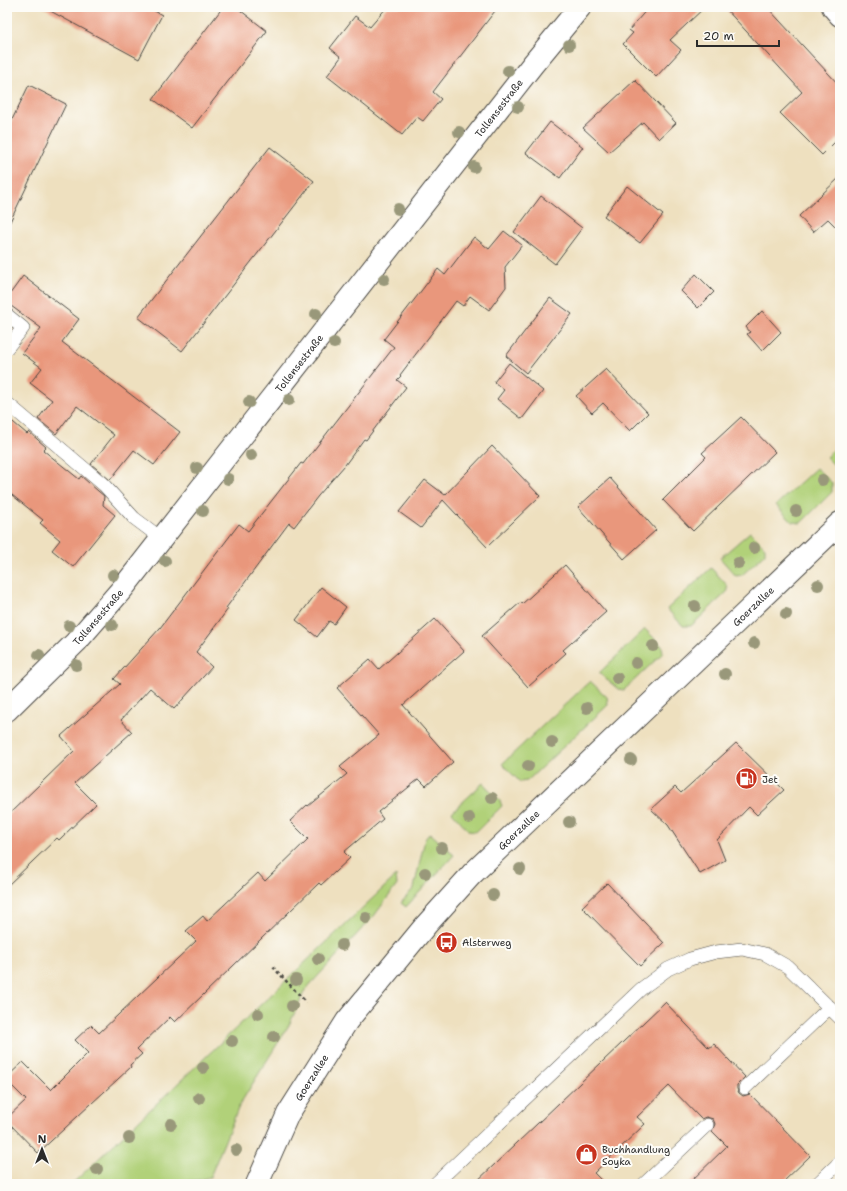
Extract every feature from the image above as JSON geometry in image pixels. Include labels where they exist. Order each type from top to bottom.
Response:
[{"type":"street","name":"Tollensestraße","points":[[7,710],[47,672],[123,588],[499,107],[580,7]]},
{"type":"street","points":[[833,7],[840,14]]},
{"type":"street","name":"Goerzallee","points":[[257,1184],[288,1114],[348,1021],[431,920],[474,872],[840,523]]},
{"type":"lane","points":[[7,315],[23,328],[7,348]]},
{"type":"lane","points":[[7,403],[104,486],[134,518],[162,539]]},
{"type":"lane","points":[[435,1184],[641,989],[668,970],[690,958],[716,952],[742,949],[765,954],[788,967],[840,1018]]},
{"type":"lane","points":[[745,1088],[830,1007]]},
{"type":"lane","points":[[644,1184],[706,1125]]},
{"type":"lane","points":[[818,1184],[840,1162]]},
{"type":"path","points":[[273,967],[306,1002]]},
{"type":"green space","points":[[840,443],[840,471],[826,457]]},
{"type":"green space","points":[[816,468],[832,483],[832,492],[801,523],[792,522],[776,505]]},
{"type":"green space","points":[[750,532],[765,547],[765,554],[742,575],[736,576],[720,558]]},
{"type":"green space","points":[[711,568],[727,585],[728,591],[691,626],[683,626],[667,609]]},
{"type":"green space","points":[[645,629],[662,646],[663,653],[624,690],[618,689],[599,673]]},
{"type":"green space","points":[[590,681],[607,697],[608,705],[527,781],[520,782],[502,764]]},
{"type":"green space","points":[[483,783],[500,801],[502,806],[476,832],[469,831],[452,812]]},
{"type":"green space","points":[[430,833],[454,855],[406,907],[401,903],[414,888],[425,839]]},
{"type":"green space","points":[[396,876],[397,885],[374,916],[305,990],[289,1025],[240,1104],[210,1177],[200,1180],[157,1184],[72,1184]]},
{"type":"building","points":[[43,7],[147,7],[162,15],[139,59]]},
{"type":"building","points":[[223,7],[236,7],[267,31],[192,128],[153,99]]},
{"type":"building","points":[[387,7],[498,7],[433,92],[441,99],[423,121],[417,117],[402,135],[327,76],[341,57],[330,48],[355,16],[370,27]]},
{"type":"building","points":[[649,7],[705,7],[670,40],[681,50],[656,77],[623,44],[633,33],[629,30]]},
{"type":"building","points":[[724,7],[767,7],[840,86],[840,137],[822,155],[780,113],[802,92]]},
{"type":"building","points":[[635,80],[676,123],[659,139],[643,122],[609,152],[583,128]]},
{"type":"building","points":[[29,85],[66,104],[7,228],[7,130]]},
{"type":"building","points":[[550,122],[583,147],[560,178],[526,153]]},
{"type":"building","points":[[270,147],[314,181],[182,351],[138,317]]},
{"type":"building","points":[[840,177],[840,231],[828,219],[813,232],[799,216]]},
{"type":"building","points":[[627,186],[663,215],[640,243],[604,216]]},
{"type":"building","points":[[541,196],[582,228],[555,264],[514,232]]},
{"type":"building","points":[[504,231],[522,245],[505,267],[506,287],[489,310],[470,296],[463,306],[456,301],[397,380],[406,387],[366,440],[364,439],[345,465],[294,527],[289,523],[226,608],[228,609],[196,652],[212,667],[174,709],[150,688],[121,720],[132,732],[75,783],[96,804],[59,840],[57,838],[7,886],[7,816],[74,751],[61,736],[120,684],[114,679],[160,628],[239,524],[248,531],[301,463],[303,464],[394,347],[384,339],[438,269],[445,275],[474,237],[489,249]]},
{"type":"building","points":[[696,274],[714,292],[698,308],[681,291]]},
{"type":"building","points":[[23,276],[79,319],[62,342],[180,432],[154,465],[134,450],[110,480],[91,464],[114,435],[77,406],[56,434],[38,419],[52,400],[30,383],[42,368],[22,353],[41,328],[7,303],[7,298]]},
{"type":"building","points":[[550,298],[572,314],[526,373],[506,356]]},
{"type":"building","points":[[762,311],[781,332],[762,351],[747,334],[750,332],[746,327]]},
{"type":"building","points":[[509,363],[543,391],[522,419],[497,399],[504,390],[494,382]]},
{"type":"building","points":[[606,369],[648,413],[630,431],[603,403],[592,413],[576,396]]},
{"type":"building","points":[[7,417],[27,434],[29,432],[46,447],[43,450],[79,479],[81,476],[104,496],[103,505],[115,515],[73,567],[52,550],[60,540],[40,523],[43,520],[7,491]]},
{"type":"building","points":[[741,417],[775,452],[693,531],[663,500],[706,457],[702,453]]},
{"type":"building","points":[[492,446],[540,496],[487,547],[443,500],[421,528],[399,512],[425,480],[445,495]]},
{"type":"building","points":[[610,478],[656,530],[624,559],[578,507]]},
{"type":"building","points":[[565,565],[606,612],[563,650],[566,653],[528,687],[482,636],[521,602],[522,604]]},
{"type":"building","points":[[321,587],[346,607],[334,624],[329,621],[317,637],[296,620]]},
{"type":"building","points":[[435,619],[464,651],[403,705],[453,762],[426,786],[419,779],[378,812],[383,819],[344,852],[350,858],[321,885],[319,883],[175,1022],[170,1017],[137,1049],[142,1054],[130,1065],[131,1067],[38,1153],[7,1121],[7,1118],[26,1100],[7,1081],[7,1077],[23,1062],[51,1090],[88,1053],[75,1040],[91,1025],[99,1033],[196,941],[186,931],[203,916],[207,921],[258,873],[265,881],[308,839],[290,821],[307,805],[308,806],[347,774],[340,767],[379,735],[337,688],[370,659],[379,669]]},
{"type":"building","points":[[736,743],[784,790],[757,815],[749,807],[717,840],[725,860],[700,874],[668,825],[651,809],[675,787],[681,793]]},
{"type":"building","points":[[607,883],[664,943],[640,966],[582,907]]},
{"type":"building","points":[[665,1002],[709,1048],[714,1044],[745,1077],[737,1085],[739,1093],[743,1096],[750,1094],[810,1156],[781,1184],[688,1184],[727,1146],[712,1131],[715,1124],[713,1119],[706,1117],[701,1119],[669,1086],[637,1117],[645,1124],[594,1173],[605,1184],[474,1184]]},
{"type":"place","name":"Jet","points":[[747,779]]},
{"type":"place","name":"Alsterweg","points":[[446,942]]},
{"type":"place","name":"Buchhandlung Soyka","points":[[586,1155]]}]
